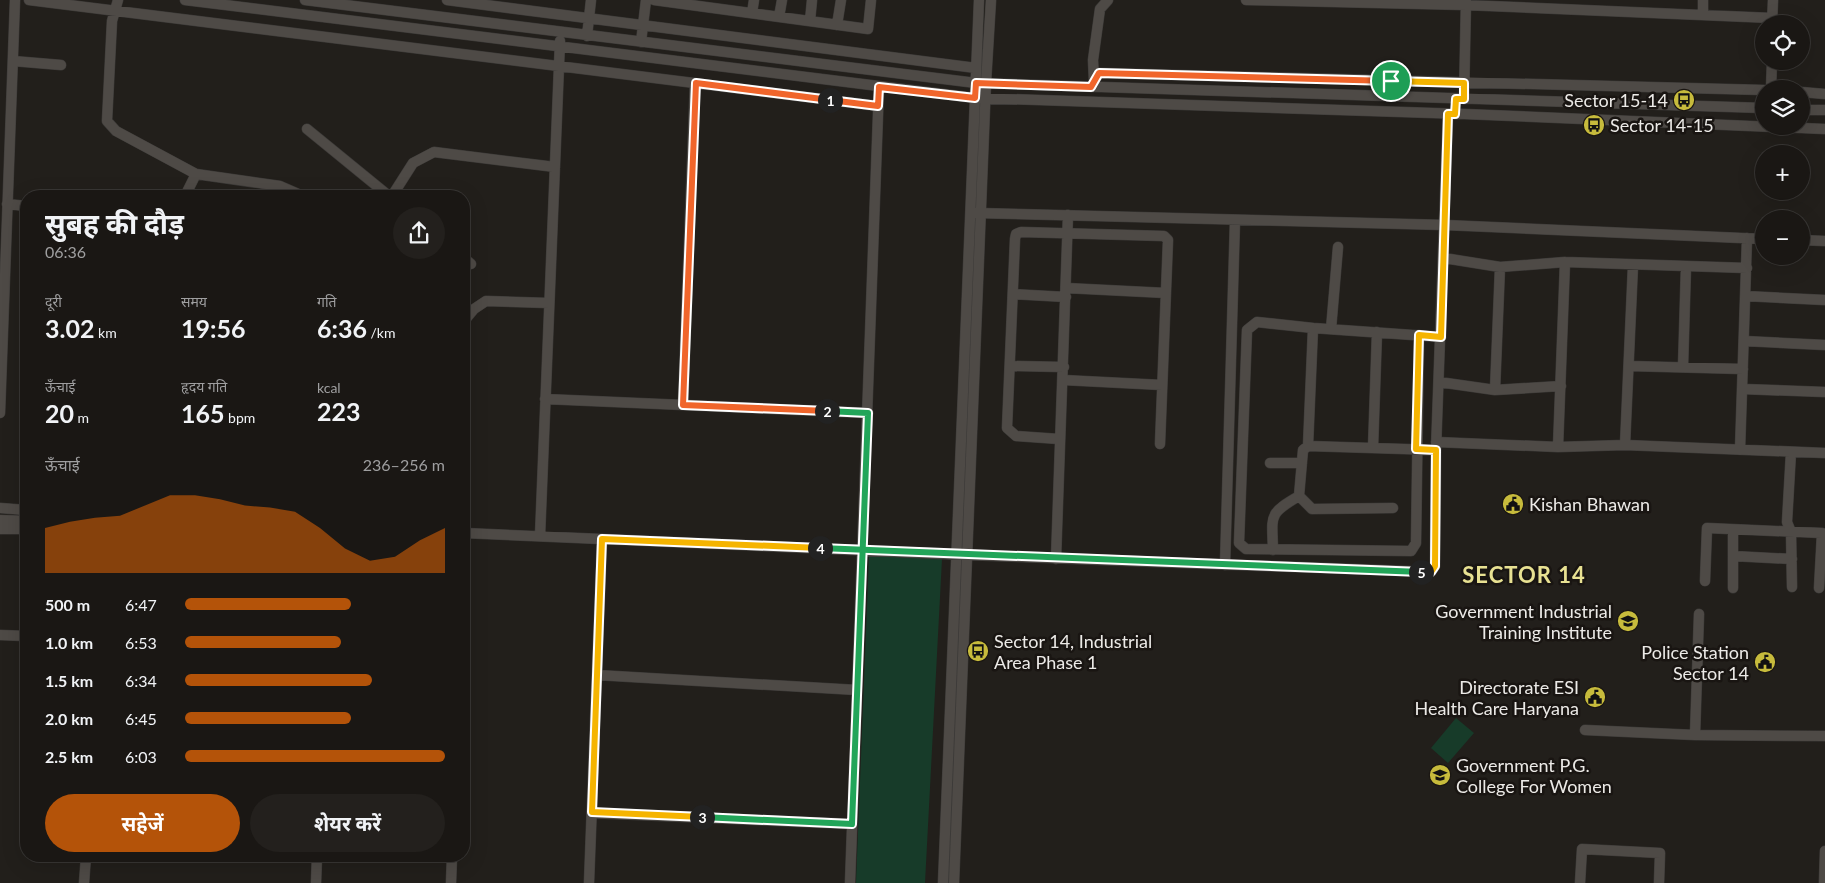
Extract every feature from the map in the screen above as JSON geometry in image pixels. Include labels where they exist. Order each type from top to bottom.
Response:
[{"type":"street","points":[[0,413],[15,0]]},
{"type":"street","points":[[29,0],[117,5],[559,66],[878,106]]},
{"type":"street","points":[[185,0],[980,99],[1452,114],[1755,126]]},
{"type":"street","points":[[305,0],[981,83],[1093,84],[1460,99],[1755,108]]},
{"type":"street","points":[[447,0],[976,68]]},
{"type":"street","points":[[587,36],[591,0]]},
{"type":"street","points":[[641,42],[646,0]]},
{"type":"street","points":[[654,0],[713,4],[752,13],[868,29],[871,0]]},
{"type":"street","points":[[752,13],[754,0]]},
{"type":"street","points":[[779,17],[782,0]]},
{"type":"street","points":[[810,21],[812,0]]},
{"type":"street","points":[[837,25],[840,0]]},
{"type":"street","points":[[979,0],[976,68],[981,83]]},
{"type":"street","points":[[954,883],[968,555],[980,99],[992,0]]},
{"type":"street","points":[[1093,84],[1093,60],[1100,9],[1108,0]]},
{"type":"street","points":[[1246,0],[1466,3],[1704,14],[1755,19]]},
{"type":"street","points":[[1703,0],[1704,14]]},
{"type":"street","points":[[1772,15],[1773,0]]},
{"type":"street","points":[[470,534],[956,555],[1431,572],[1435,566],[1436,446],[1445,225],[1452,114],[1460,99],[1464,83],[1466,3]]},
{"type":"street","points":[[117,5],[112,21],[107,116],[109,125],[116,131],[196,174],[280,186],[289,190]]},
{"type":"street","points":[[540,536],[560,32]]},
{"type":"street","points":[[12,61],[61,65]]},
{"type":"street","points":[[1093,84],[1099,73],[1755,90]]},
{"type":"street","points":[[683,405],[696,83]]},
{"type":"street","points":[[850,883],[879,87]]},
{"type":"street","points":[[1810,93],[1825,94]]},
{"type":"street","points":[[1810,110],[1825,110]]},
{"type":"street","points":[[1810,128],[1825,129]]},
{"type":"street","points":[[306,129],[382,190]]},
{"type":"street","points":[[394,190],[413,163],[434,152],[555,167]]},
{"type":"street","points":[[188,190],[196,174]]},
{"type":"street","points":[[7,204],[20,205]]},
{"type":"street","points":[[976,213],[1445,225],[1755,238]]},
{"type":"street","points":[[943,883],[956,555],[976,213]]},
{"type":"street","points":[[1056,558],[1068,215]]},
{"type":"street","points":[[1225,565],[1235,220]]},
{"type":"street","points":[[1059,439],[1016,436],[1010,433],[1007,428],[1016,234],[1021,232],[1164,236],[1168,240],[1160,444]]},
{"type":"street","points":[[1740,450],[1747,238]]},
{"type":"street","points":[[1810,240],[1825,241]]},
{"type":"street","points":[[1331,329],[1338,247]]},
{"type":"street","points":[[1444,258],[1500,266],[1565,262],[1747,268]]},
{"type":"street","points":[[1558,447],[1565,262]]},
{"type":"street","points":[[1626,445],[1633,265]]},
{"type":"street","points":[[1495,390],[1500,266]]},
{"type":"street","points":[[1683,367],[1686,266]]},
{"type":"street","points":[[1013,294],[1066,292],[1166,293]]},
{"type":"street","points":[[1745,296],[1825,300]]},
{"type":"street","points":[[470,313],[486,300],[549,303]]},
{"type":"street","points":[[1419,335],[1416,543],[1411,551],[1246,549],[1239,543],[1247,330],[1257,322],[1313,328],[1377,332],[1419,335],[1441,337]]},
{"type":"street","points":[[1308,446],[1313,328]]},
{"type":"street","points":[[1373,448],[1377,332]]},
{"type":"street","points":[[1744,341],[1825,345]]},
{"type":"street","points":[[1010,366],[1064,366]]},
{"type":"street","points":[[1629,366],[1743,369]]},
{"type":"street","points":[[1063,380],[1162,385]]},
{"type":"street","points":[[1439,382],[1495,390],[1561,386]]},
{"type":"street","points":[[1742,389],[1825,392]]},
{"type":"street","points":[[545,399],[868,413]]},
{"type":"street","points":[[1299,496],[1303,450],[1308,446],[1416,449],[1436,446],[1558,447],[1626,445],[1825,453]]},
{"type":"street","points":[[1791,452],[1787,522],[1791,532],[1792,587]]},
{"type":"street","points":[[1270,463],[1302,463]]},
{"type":"street","points":[[1273,550],[1272,518],[1274,513],[1299,496]]},
{"type":"street","points":[[1299,496],[1312,509],[1393,508]]},
{"type":"street","points":[[0,508],[20,510]]},
{"type":"street","points":[[0,520],[20,521]]},
{"type":"street","points":[[1705,581],[1707,528],[1824,534],[1819,588]]},
{"type":"street","points":[[0,529],[20,530]]},
{"type":"street","points":[[1733,530],[1733,588]]},
{"type":"street","points":[[590,883],[602,539]]},
{"type":"street","points":[[1733,556],[1792,560]]},
{"type":"street","points":[[1695,735],[1699,614]]},
{"type":"street","points":[[0,635],[20,636]]},
{"type":"street","points":[[597,675],[857,690]]},
{"type":"street","points":[[1585,730],[1695,735],[1825,736]]},
{"type":"street","points":[[592,812],[852,824]]},
{"type":"street","points":[[1580,883],[1582,849],[1660,853],[1659,883]]},
{"type":"street","points":[[1824,883],[1825,851]]},
{"type":"street","points":[[84,883],[86,862]]},
{"type":"street","points":[[316,883],[317,862]]},
{"type":"street","points":[[451,883],[452,862]]},
{"type":"green space","points":[[869,556],[942,559],[925,883],[856,883]]},
{"type":"green space","points":[[1456,718],[1474,733],[1448,763],[1431,748]]},
{"type":"place","name":"Sector 15-14","points":[[1684,100]]},
{"type":"place","name":"Sector 14-15","points":[[1594,125]]},
{"type":"place","name":"Kishan Bhawan","points":[[1513,504]]},
{"type":"place","name":"Government Industrial Training Institute","points":[[1628,621]]},
{"type":"place","name":"Sector 14, Industrial Area Phase 1","points":[[978,651]]},
{"type":"place","name":"Police Station Sector 14","points":[[1765,662]]},
{"type":"place","name":"Directorate ESI Health Care Haryana","points":[[1595,697]]},
{"type":"place","name":"Government P.G. College For Women","points":[[1440,775]]},
{"type":"district","name":"SECTOR 14","points":[[1524,574]]},
{"type":"route","points":[[1391,81],[1099,73],[1091,87],[976,83],[975,98],[879,87],[878,106],[696,83],[683,405],[868,413],[863,550],[852,824],[592,812],[602,539],[863,550],[956,555],[1431,572],[1435,566],[1436,450],[1416,449],[1419,335],[1441,337],[1448,114],[1455,114],[1456,99],[1464,99],[1464,83],[1391,81]]}]
